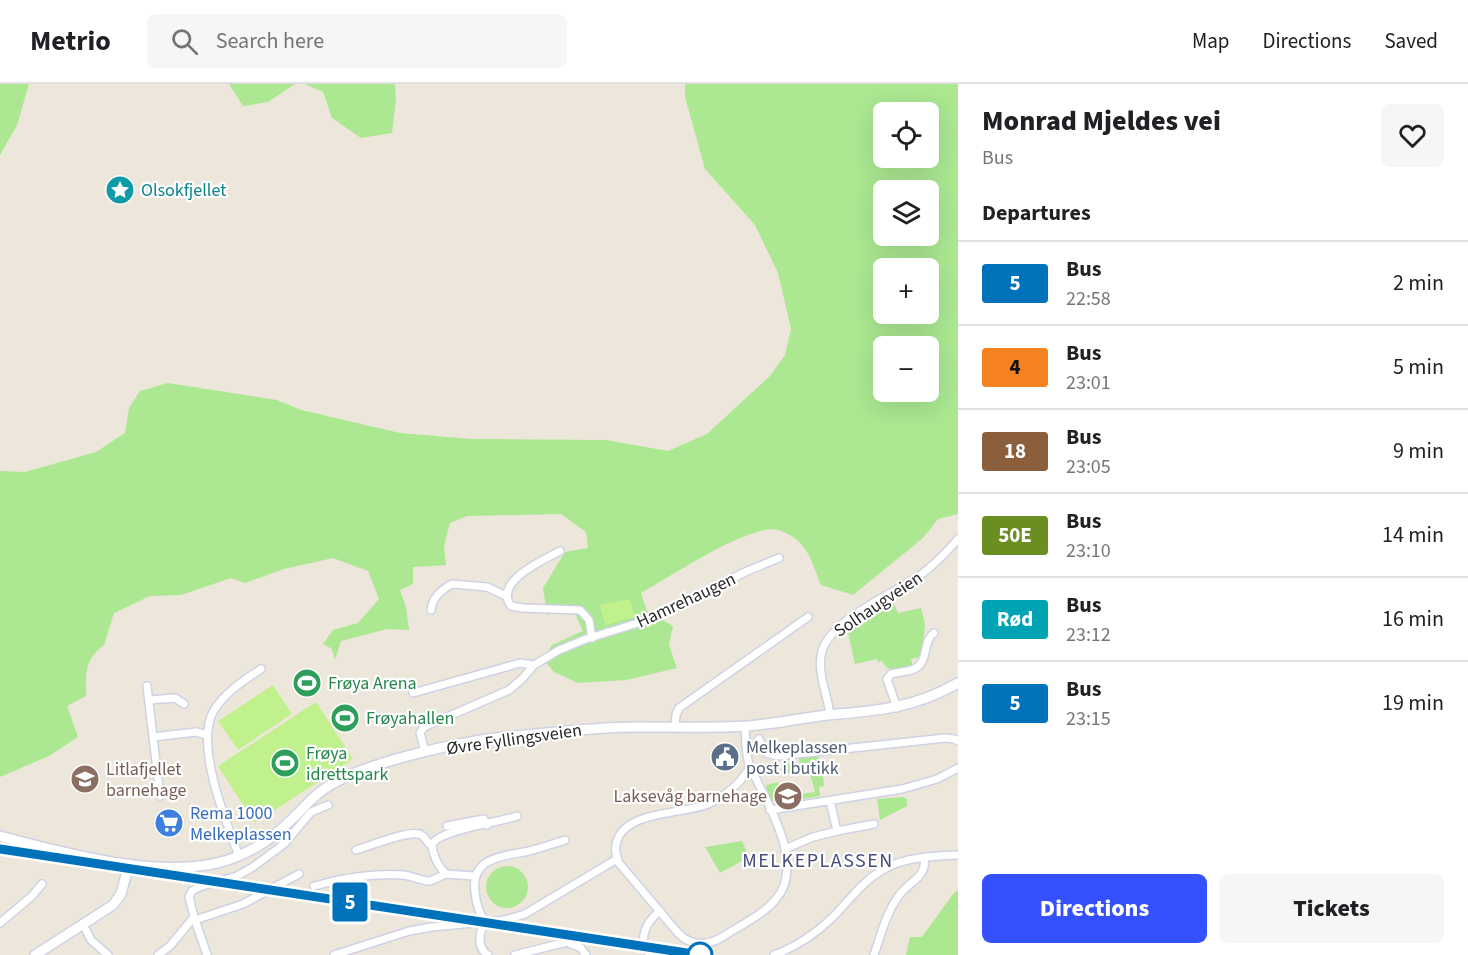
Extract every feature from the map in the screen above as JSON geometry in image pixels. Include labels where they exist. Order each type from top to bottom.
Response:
[{"type":"main road","name":"Øvre Fyllingsveien","points":[[0,836],[129,864],[179,868],[216,863],[254,849],[280,831],[313,798],[332,783],[382,764],[425,752],[496,738],[596,728],[745,726],[897,708],[931,697],[958,683]]},
{"type":"main road","points":[[35,955],[117,901],[129,864]]},
{"type":"street","name":"Solhaugveien","points":[[830,715],[821,663],[822,649],[828,639],[862,611],[929,568],[958,539]]},
{"type":"street","points":[[506,596],[516,578],[560,551]]},
{"type":"street","name":"Hamrehaugen","points":[[425,752],[420,733],[424,727],[509,690],[522,680],[534,665],[559,650],[651,619],[745,572],[779,558]]},
{"type":"street","points":[[431,610],[435,597],[452,584],[487,587],[506,596],[509,604],[514,607],[580,610],[590,620],[592,638]]},
{"type":"street","points":[[675,726],[679,708],[808,617]]},
{"type":"street","points":[[897,708],[887,679],[891,674],[909,670],[920,664],[925,655],[928,640],[934,633]]},
{"type":"street","name":"Hamrehaugen","points":[[413,693],[520,663],[534,665]]},
{"type":"street","points":[[239,856],[212,776],[207,735],[212,714],[226,696],[261,669]]},
{"type":"street","points":[[147,686],[160,796]]},
{"type":"street","points":[[149,700],[175,698],[184,705]]},
{"type":"street","points":[[745,726],[750,769],[770,810],[785,849],[787,878],[779,896],[765,910],[713,942],[698,944],[686,940],[617,858],[615,849],[617,841],[620,833],[638,820],[705,805],[728,792],[750,769]]},
{"type":"street","points":[[153,737],[196,732],[207,735]]},
{"type":"street","points":[[759,739],[766,753],[778,756],[945,738],[958,741]]},
{"type":"street","points":[[770,810],[902,789],[937,779],[958,768]]},
{"type":"street","points":[[830,801],[837,831]]},
{"type":"street","points":[[207,955],[189,897],[192,891],[237,876],[253,867],[284,844],[311,812],[328,805]]},
{"type":"street","points":[[432,845],[447,833],[488,825],[517,816]]},
{"type":"street","points":[[447,826],[484,819],[488,825]]},
{"type":"street","points":[[785,849],[813,837],[874,824]]},
{"type":"street","points":[[356,850],[384,840],[422,835],[432,845],[436,862],[446,874]]},
{"type":"street","points":[[486,922],[481,915],[475,894],[474,876],[478,870],[492,859],[565,840]]},
{"type":"street","points":[[774,955],[811,936],[876,874],[898,863],[958,855]]},
{"type":"street","points":[[334,955],[409,931],[510,919],[525,914],[617,858]]},
{"type":"street","points":[[874,955],[891,908],[902,893],[921,875],[925,866],[924,859]]},
{"type":"street","points":[[158,955],[170,946],[195,918],[243,904],[298,874]]},
{"type":"street","points":[[314,886],[331,881],[381,874],[412,876],[430,881],[446,874],[474,876]]},
{"type":"street","points":[[0,922],[32,896],[42,884]]},
{"type":"street","points":[[650,955],[644,945],[644,934],[648,922],[660,911]]},
{"type":"street","points":[[486,922],[481,930],[480,946],[488,955]]},
{"type":"street","points":[[83,924],[91,940],[108,955]]},
{"type":"street","points":[[515,955],[567,942],[581,948],[586,955]]},
{"type":"green space","points":[[0,84],[29,84],[17,125],[0,155]]},
{"type":"green space","points":[[229,84],[295,84],[268,102],[243,106]]},
{"type":"green space","points":[[305,84],[395,84],[396,99],[392,133],[361,138],[332,118],[323,92]]},
{"type":"green space","points":[[685,84],[958,84],[958,514],[938,519],[923,538],[853,595],[821,585],[802,545],[782,531],[773,529],[759,532],[724,545],[641,593],[647,611],[673,626],[669,645],[677,668],[626,680],[578,683],[554,672],[543,659],[552,645],[583,631],[572,607],[547,615],[543,588],[565,552],[588,548],[586,532],[561,514],[467,516],[450,523],[444,546],[446,565],[413,567],[413,584],[400,590],[406,607],[409,630],[387,629],[341,641],[335,660],[332,649],[323,644],[333,630],[358,623],[379,599],[368,571],[333,558],[284,569],[245,583],[231,578],[181,595],[150,596],[114,613],[104,645],[90,662],[86,680],[86,696],[67,706],[78,737],[49,756],[0,777],[0,471],[25,472],[96,452],[125,433],[129,408],[140,391],[168,383],[277,400],[301,410],[400,433],[471,439],[606,440],[668,451],[707,434],[770,376],[785,355],[791,329],[778,273],[755,225],[705,169],[685,97]]},
{"type":"green space","points":[[630,599],[635,617],[605,625],[600,605]]},
{"type":"green space","points":[[892,600],[898,613],[921,608],[925,624],[922,657],[911,659],[913,667],[900,670],[892,670],[882,661],[878,662],[877,659],[855,664],[847,628],[864,614]]},
{"type":"green space","points":[[273,685],[292,714],[238,750],[218,721]]},
{"type":"green space","name":"Frøya idrettspark","points":[[316,702],[353,759],[255,823],[218,766]]},
{"type":"green space","points":[[818,756],[823,772],[803,769],[802,773],[787,773],[786,764],[797,763],[800,767],[799,758]]},
{"type":"green space","points":[[810,774],[823,776],[824,786],[819,787],[820,796],[780,803],[774,802],[769,796],[766,785],[778,782],[781,797],[815,792]]},
{"type":"green space","points":[[903,797],[907,799],[907,806],[880,820],[877,799]]},
{"type":"green space","points":[[742,841],[749,857],[720,873],[705,847]]},
{"type":"green space","points":[[507,866],[515,867],[522,872],[527,879],[527,895],[522,902],[515,907],[507,908],[499,907],[492,902],[487,895],[486,887],[487,879],[492,872],[499,867]]},
{"type":"green space","points":[[958,890],[958,955],[906,955],[910,937],[922,937]]},
{"type":"tunnel","points":[[0,849],[700,955]]},
{"type":"bus line","name":"5","points":[[0,849],[700,955]]},
{"type":"place","name":"Olsokfjellet","points":[[120,190]]},
{"type":"place","name":"Frøya Arena","points":[[307,683]]},
{"type":"place","name":"Frøyahallen","points":[[345,718]]},
{"type":"place","name":"Melkeplassen post i butikk","points":[[725,757]]},
{"type":"place","name":"Frøya idrettspark","points":[[285,763]]},
{"type":"place","name":"Litlafjellet barnehage","points":[[85,779]]},
{"type":"place","name":"Laksevåg barnehage","points":[[788,796]]},
{"type":"place","name":"Rema 1000 Melkeplassen","points":[[169,823]]},
{"type":"district","name":"MELKEPLASSEN","points":[[818,860]]}]
